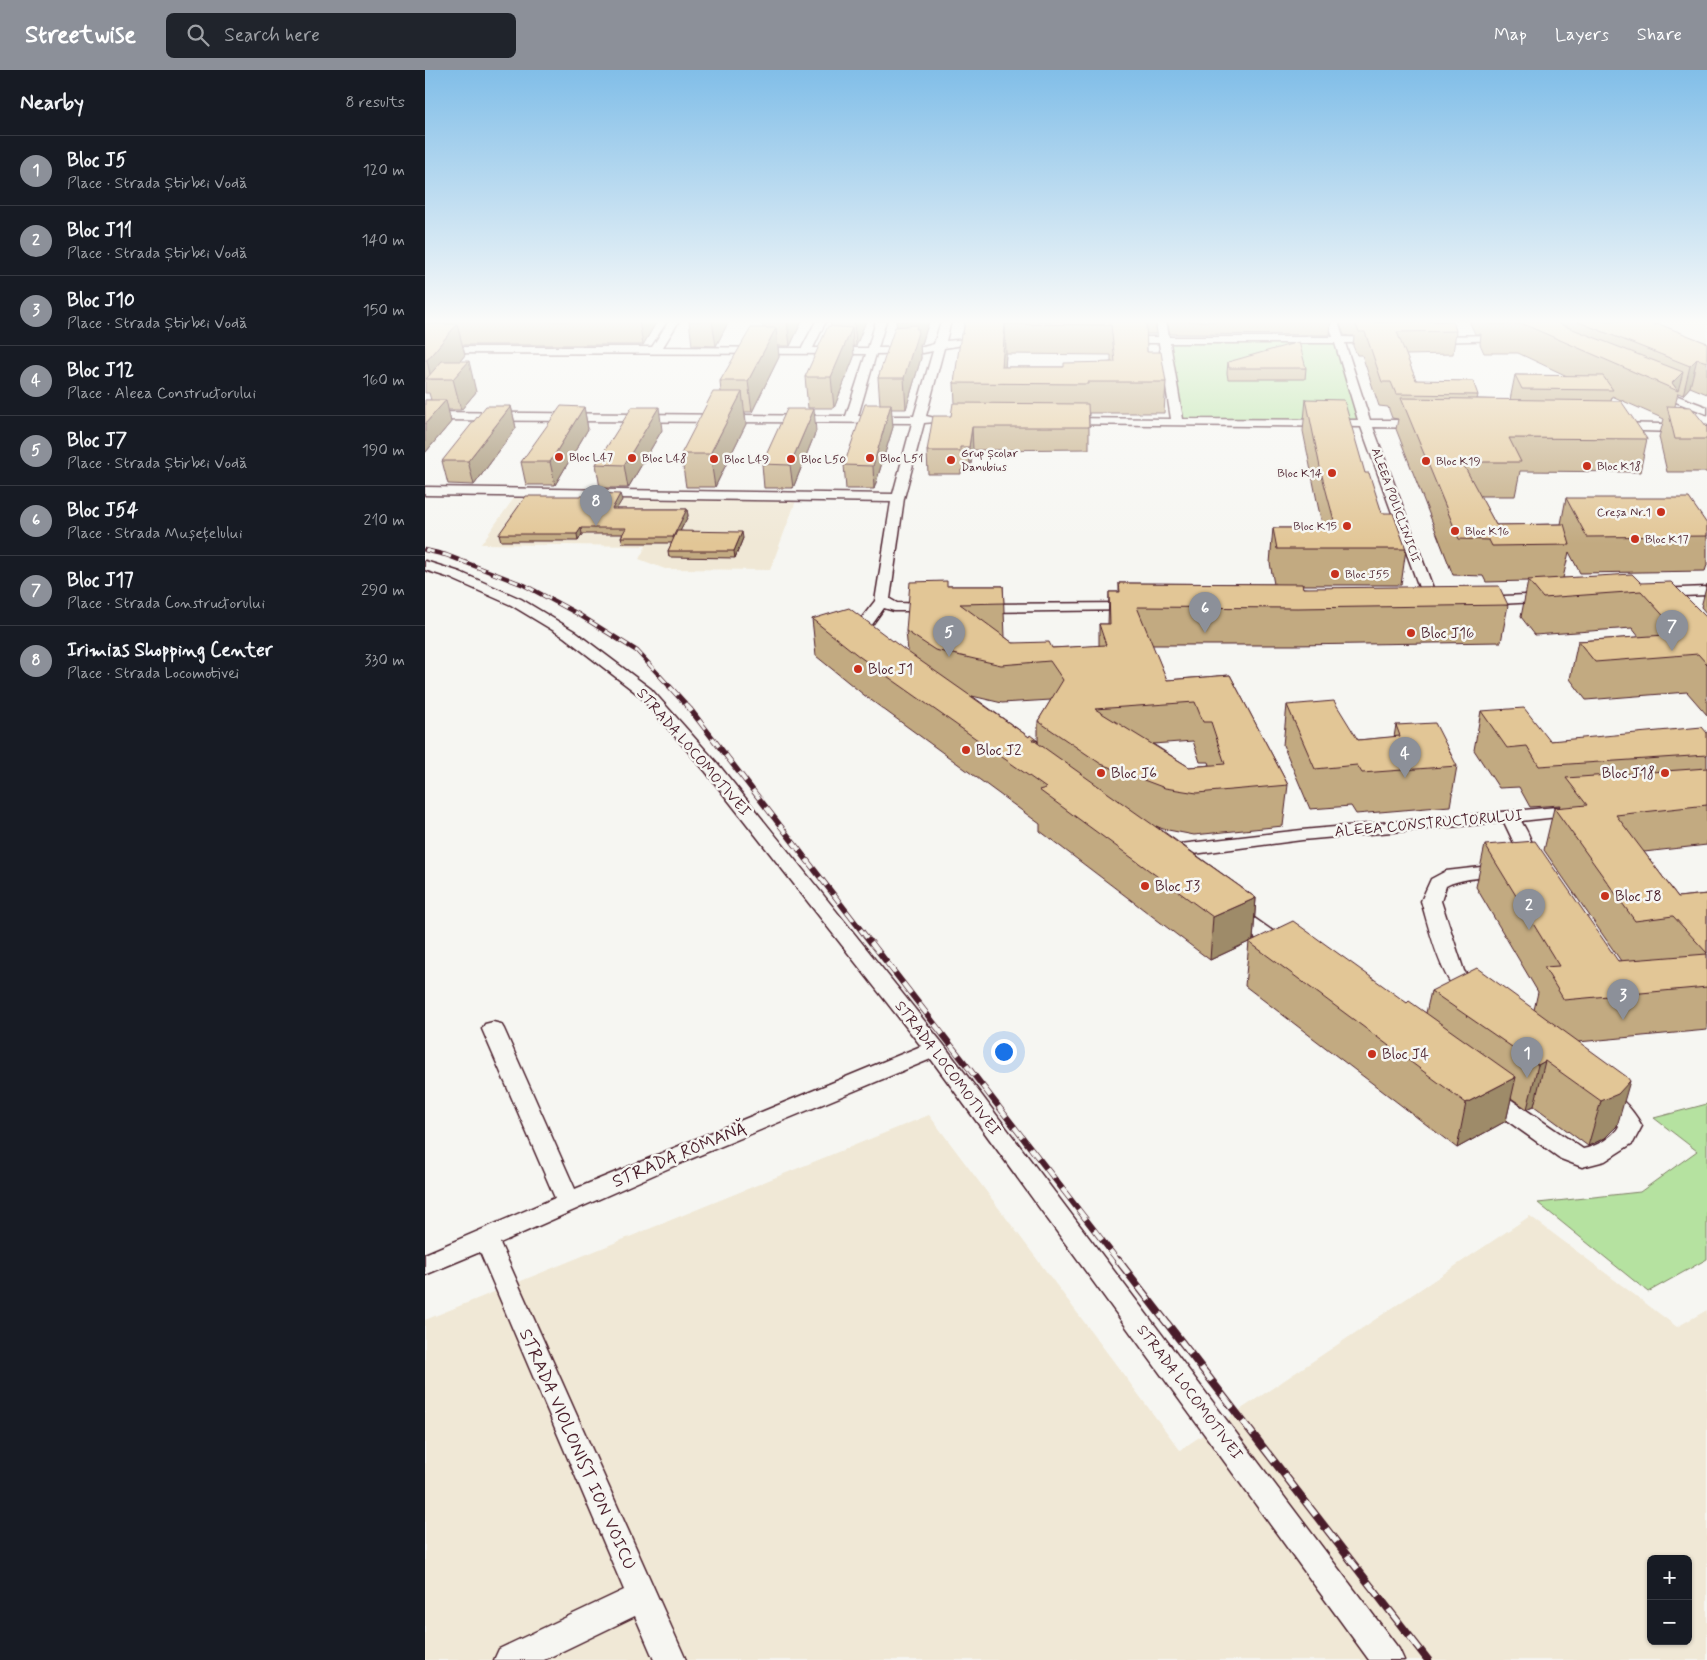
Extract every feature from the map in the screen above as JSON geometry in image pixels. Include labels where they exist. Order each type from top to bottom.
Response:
[{"type":"street","points":[[851,419],[858,395]]},
{"type":"street","points":[[876,653],[858,633],[882,601],[898,498],[927,395]]},
{"type":"street","points":[[1173,395],[1178,423]]},
{"type":"street","name":"ALEEA POLICLINICII","points":[[1357,395],[1365,423],[1432,604]]},
{"type":"street","points":[[1668,395],[1707,411]]},
{"type":"street","points":[[425,416],[939,420]]},
{"type":"street","points":[[1055,422],[1433,424]]},
{"type":"street","points":[[1597,427],[1707,429]]},
{"type":"street","points":[[425,491],[898,498]]},
{"type":"street","name":"STRADA LOCOMOTIVEI","points":[[425,566],[455,576],[516,602],[569,634],[645,692],[712,768],[935,1049],[1388,1660]]},
{"type":"street","points":[[1661,607],[1644,594],[1707,591]]},
{"type":"street","points":[[1469,602],[1563,598]]},
{"type":"street","points":[[882,601],[894,608],[947,608]]},
{"type":"street","points":[[1413,604],[1451,603]]},
{"type":"street","points":[[965,608],[1148,606]]},
{"type":"street","name":"ALEEA CONSTRUCTORULUI","points":[[1177,871],[1149,851],[1509,815],[1598,808]]},
{"type":"street","points":[[1490,1008],[1465,988],[1454,972],[1431,901],[1438,883],[1453,875],[1511,870],[1525,862],[1527,851],[1524,841],[1509,815]]},
{"type":"street","points":[[1216,900],[1296,957]]},
{"type":"street","points":[[493,1029],[569,1202]]},
{"type":"street","name":"STRADA ROMANĂ","points":[[425,1265],[796,1104],[935,1049]]},
{"type":"street","points":[[1471,1084],[1569,1153],[1582,1158],[1597,1155],[1625,1137],[1631,1126],[1623,1114],[1584,1083]]},
{"type":"street","name":"STRADA VIOLONIST ION VOICU","points":[[486,1238],[671,1660]]},
{"type":"street","points":[[510,1660],[642,1597]]},
{"type":"shaded area","points":[[514,498],[796,501],[770,570],[665,569],[639,559],[646,546],[481,544]]},
{"type":"shaded area","points":[[929,1115],[1180,1450],[1530,1216],[1677,1327],[1707,1310],[1707,1660],[425,1660],[425,1320]]},
{"type":"green space","points":[[1173,395],[1357,395],[1365,423],[1178,423]]},
{"type":"green space","points":[[1707,1104],[1707,1259],[1648,1292],[1538,1203],[1640,1192],[1697,1151],[1654,1118]]},
{"type":"building","points":[[711,395],[740,395],[710,454],[681,454]]},
{"type":"building","points":[[1401,398],[1621,401],[1647,439],[1509,438],[1521,462],[1462,462],[1496,525],[1564,524],[1570,545],[1492,546],[1489,540],[1459,539]]},
{"type":"building","points":[[1306,399],[1344,400],[1365,473],[1369,473],[1382,513],[1393,513],[1406,549],[1277,549],[1273,528],[1336,528],[1321,472]]},
{"type":"building","points":[[425,400],[446,400],[425,424]]},
{"type":"building","points":[[953,403],[1088,404],[1089,427],[972,427],[969,447],[960,447],[960,451],[927,451],[933,416],[951,416]]},
{"type":"building","points":[[865,404],[891,404],[873,466],[844,465]]},
{"type":"building","points":[[486,406],[511,406],[468,461],[442,461]]},
{"type":"building","points":[[561,406],[584,407],[550,462],[521,462]]},
{"type":"building","points":[[1667,406],[1691,407],[1707,427],[1707,439],[1675,439]]},
{"type":"building","points":[[632,407],[659,407],[624,465],[596,464]]},
{"type":"building","points":[[787,409],[814,409],[790,465],[762,464]]},
{"type":"building","points":[[592,493],[620,494],[612,509],[687,509],[673,537],[621,537],[626,528],[581,528],[577,534],[499,534],[526,496],[590,496]]},
{"type":"building","points":[[1566,498],[1689,498],[1707,524],[1707,536],[1587,537]]},
{"type":"building","points":[[677,531],[742,532],[734,551],[668,551]]},
{"type":"building","points":[[1632,574],[1641,583],[1671,582],[1707,618],[1707,664],[1698,654],[1595,662],[1578,641],[1680,634],[1641,591],[1543,598],[1528,580]]},
{"type":"building","points":[[947,581],[947,586],[1003,586],[1004,603],[960,604],[1013,643],[1049,642],[1052,648],[1106,645],[1099,624],[1110,624],[1109,592],[1120,592],[1119,583],[1302,584],[1303,588],[1499,586],[1508,605],[1298,608],[1137,607],[1167,680],[1230,675],[1288,785],[1197,793],[1165,788],[1101,764],[1038,721],[1063,680],[1050,661],[1001,665],[935,650],[906,631],[910,582]],"holes":[[[1195,702],[1203,722],[1211,722],[1225,764],[1189,767],[1095,709]]]},
{"type":"building","points":[[849,608],[905,650],[1029,737],[1030,735],[1038,741],[1032,739],[1256,898],[1213,917],[1039,790],[1046,788],[860,657],[812,619]]},
{"type":"building","points":[[1334,701],[1358,740],[1400,736],[1396,725],[1435,723],[1457,766],[1362,773],[1357,765],[1315,769],[1287,705]]},
{"type":"building","points":[[1524,708],[1550,741],[1702,727],[1707,733],[1707,755],[1539,766],[1527,746],[1507,748],[1481,711]]},
{"type":"building","points":[[1707,768],[1707,805],[1616,815],[1678,897],[1707,894],[1707,953],[1673,916],[1635,921],[1554,808],[1587,805],[1566,778]]},
{"type":"building","points":[[1535,841],[1618,961],[1707,954],[1707,987],[1564,1000],[1544,967],[1559,966],[1485,845]]},
{"type":"building","points":[[1293,921],[1407,1003],[1409,1001],[1516,1077],[1466,1103],[1249,942]]},
{"type":"building","points":[[1477,968],[1630,1081],[1618,1094],[1601,1101],[1545,1061],[1538,1065],[1431,991]]},
{"type":"railway","points":[[425,550],[446,555],[524,585],[578,614],[637,651],[671,688]]},
{"type":"railway","points":[[670,687],[690,709],[871,943]]},
{"type":"railway","points":[[871,942],[1119,1262]]},
{"type":"railway","points":[[1118,1260],[1428,1660]]},
{"type":"place","name":"Bloc L47","points":[[559,457]]},
{"type":"place","name":"Bloc L48","points":[[632,458]]},
{"type":"place","name":"Bloc L51","points":[[870,458]]},
{"type":"place","name":"Bloc L49","points":[[714,459]]},
{"type":"place","name":"Bloc L50","points":[[791,459]]},
{"type":"place","name":"Grup Școlar Danubius","points":[[951,460]]},
{"type":"place","name":"Bloc K19","points":[[1426,461]]},
{"type":"place","name":"Bloc K18","points":[[1587,466]]},
{"type":"place","name":"Bloc K14","points":[[1332,473]]},
{"type":"place","name":"Creșa Nr.1","points":[[1661,512]]},
{"type":"place","name":"Irimias Shopping Center","points":[[596,526]]},
{"type":"place","name":"Bloc K15","points":[[1347,526]]},
{"type":"place","name":"Bloc K16","points":[[1455,531]]},
{"type":"place","name":"Bloc K17","points":[[1635,539]]},
{"type":"place","name":"Bloc J55","points":[[1335,574]]},
{"type":"place","name":"Bloc J54","points":[[1205,633]]},
{"type":"place","name":"Bloc J16","points":[[1411,633]]},
{"type":"place","name":"Bloc J17","points":[[1672,651]]},
{"type":"place","name":"Bloc J7","points":[[949,657]]},
{"type":"place","name":"Bloc J1","points":[[858,669]]},
{"type":"place","name":"Bloc J2","points":[[966,750]]},
{"type":"place","name":"Bloc J6","points":[[1101,773]]},
{"type":"place","name":"Bloc J18","points":[[1665,773]]},
{"type":"place","name":"Bloc J12","points":[[1405,778]]},
{"type":"place","name":"Bloc J3","points":[[1145,886]]},
{"type":"place","name":"Bloc J8","points":[[1605,896]]},
{"type":"place","name":"Bloc J11","points":[[1529,930]]},
{"type":"place","name":"Bloc J10","points":[[1623,1020]]},
{"type":"place","name":"Bloc J4","points":[[1372,1054]]},
{"type":"place","name":"Bloc J5","points":[[1527,1078]]}]
